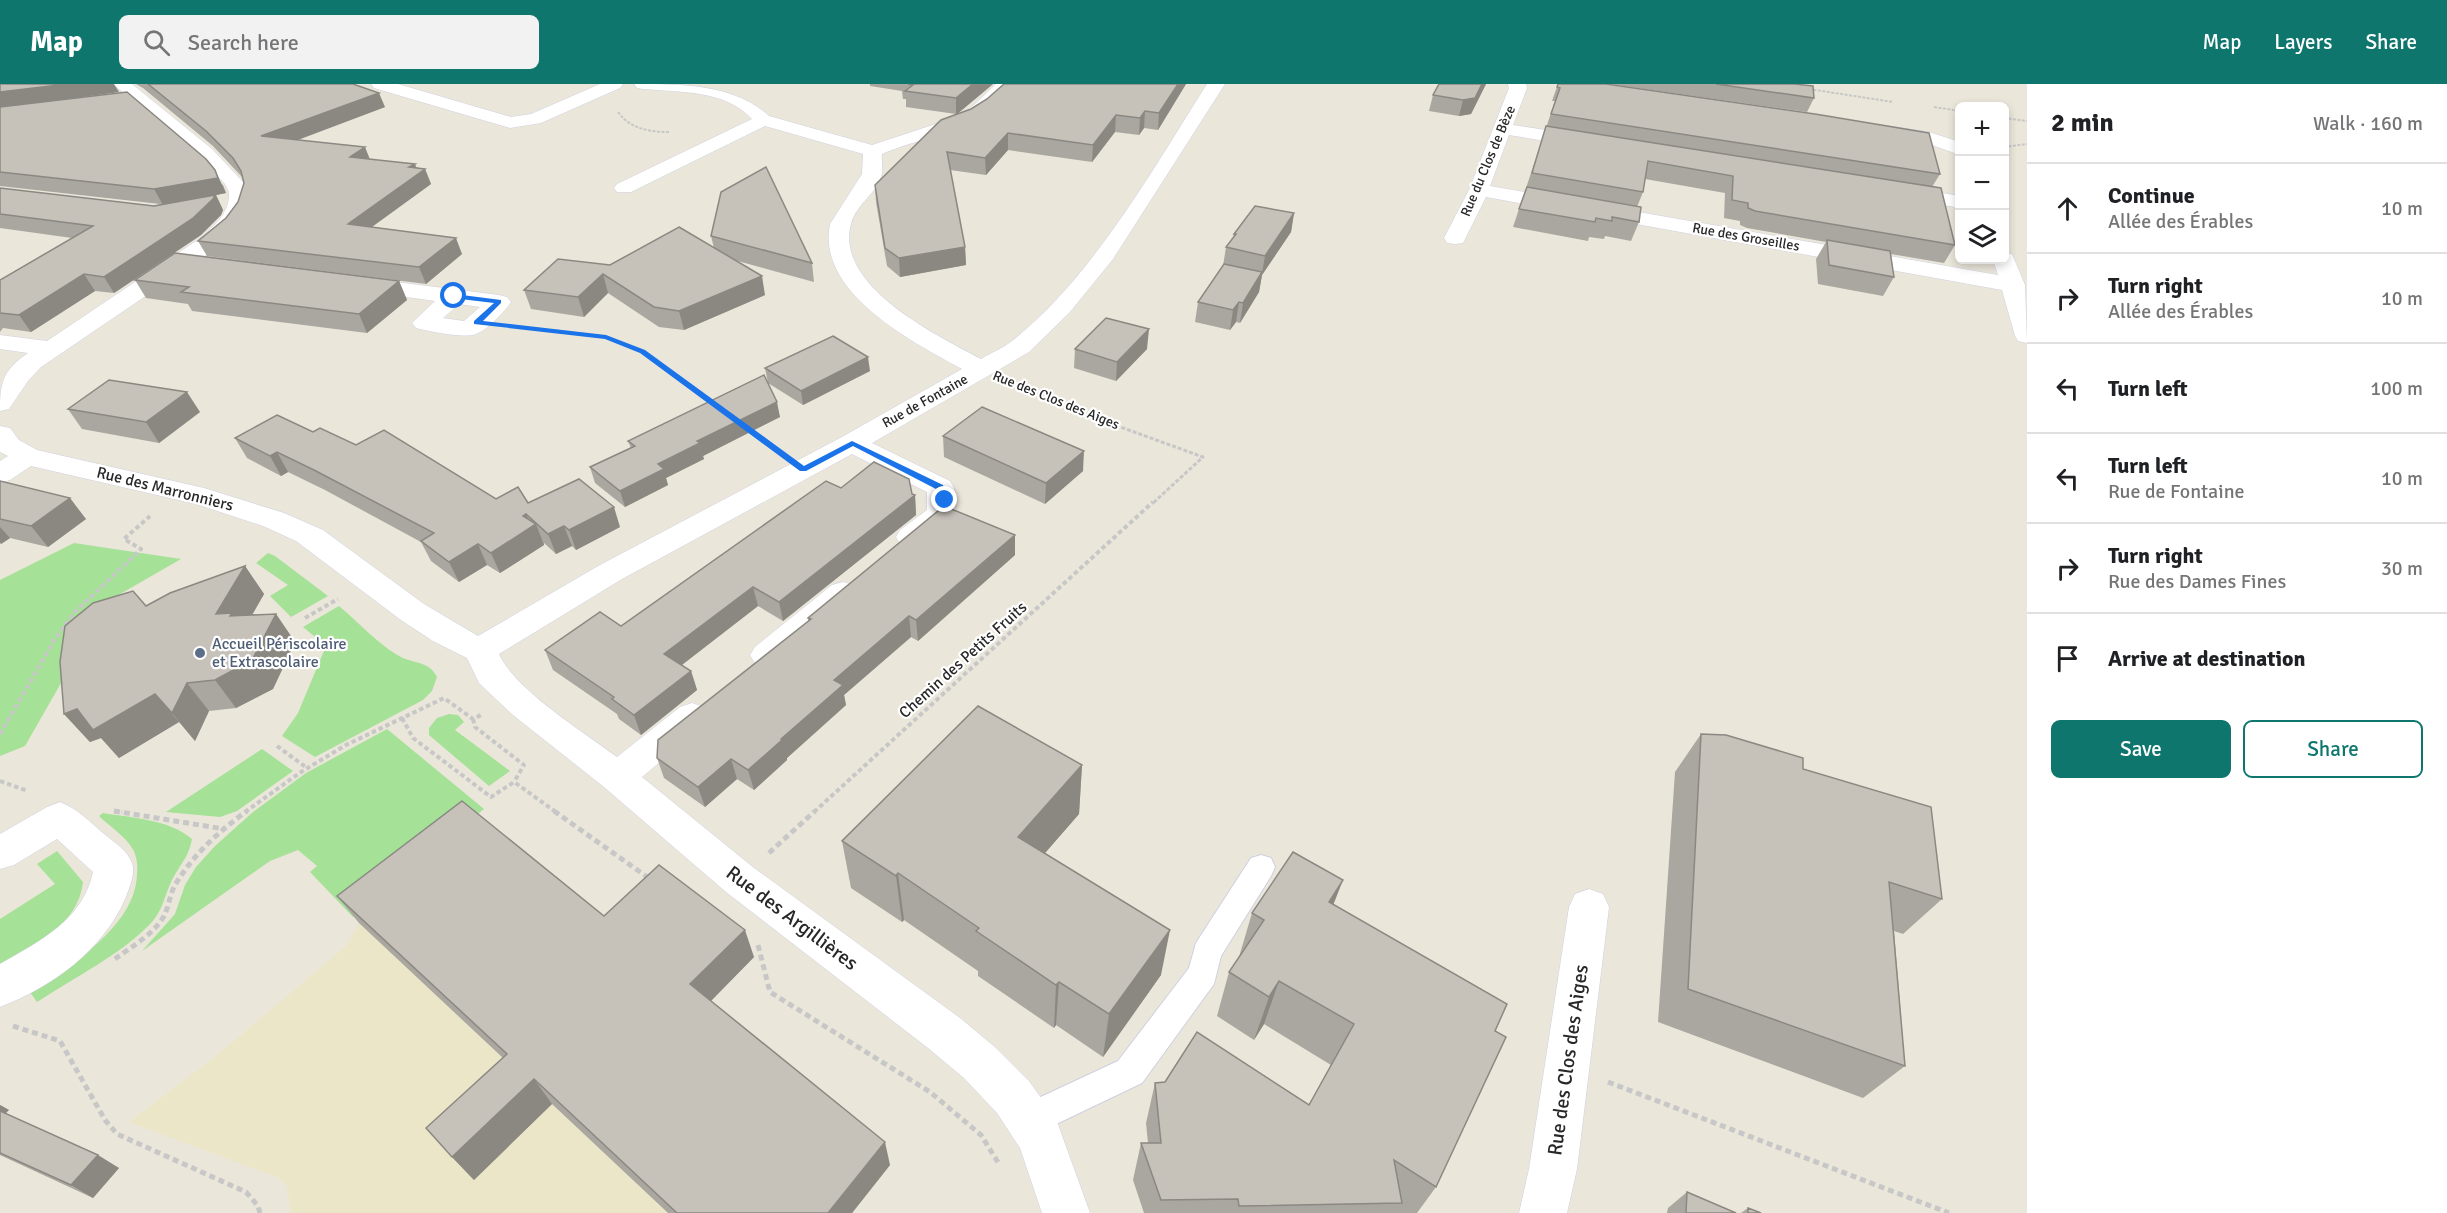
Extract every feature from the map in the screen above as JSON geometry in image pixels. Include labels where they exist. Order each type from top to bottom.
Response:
[{"type":"street","points":[[380,84],[510,123],[535,119],[614,84]]},
{"type":"street","points":[[643,84],[693,88],[737,99],[751,107],[763,120],[873,151],[888,144],[963,121],[977,112],[1006,84]]},
{"type":"street","name":"Rue de Fontaine","points":[[480,650],[611,572],[852,443],[1020,347],[1069,299],[1113,243],[1216,84]]},
{"type":"street","name":"Rue du Clos de Bèze","points":[[1455,237],[1479,190],[1518,88],[1516,84]]},
{"type":"street","points":[[0,403],[18,376],[51,349],[210,242],[228,223],[236,210],[239,191],[233,180],[216,163],[138,98],[118,92]]},
{"type":"street","points":[[624,188],[763,120]]},
{"type":"street","points":[[1503,129],[1609,146]]},
{"type":"street","points":[[1871,130],[1929,138],[1955,148]]},
{"type":"street","name":"Rue des Clos des Aiges","points":[[873,151],[871,176],[850,205],[839,231],[842,260],[850,276],[875,303],[932,342],[982,370]]},
{"type":"street","points":[[1878,189],[1955,201]]},
{"type":"street","name":"Rue des Groseilles","points":[[1479,190],[2014,285]]},
{"type":"street","points":[[217,203],[239,199]]},
{"type":"street","points":[[182,262],[218,266]]},
{"type":"street","points":[[2006,264],[2014,285],[2027,336]]},
{"type":"street","points":[[336,281],[454,296],[499,302],[470,329],[424,323],[454,296]]},
{"type":"street","points":[[0,342],[51,349]]},
{"type":"street","name":"Rue des Marronniers","points":[[0,434],[9,446],[27,456],[181,490],[268,517],[309,535],[422,620],[448,637],[480,650]]},
{"type":"street","points":[[747,671],[941,512],[945,500],[940,487],[852,443]]},
{"type":"street","points":[[0,474],[27,456]]},
{"type":"street","name":"Rue des Argillières","points":[[480,650],[492,674],[513,695],[617,777],[740,880],[980,1062],[1013,1097],[1039,1136],[1066,1213]]},
{"type":"street","points":[[617,777],[719,694]]},
{"type":"street","points":[[0,853],[60,818],[114,866],[112,887],[100,912],[81,935],[4,1006]]},
{"type":"street","name":"Rue des Clos des Aiges","points":[[1543,1213],[1553,1169],[1589,907]]},
{"type":"lane","points":[[1029,1120],[1130,1072],[1203,974],[1206,953],[1261,867]]},
{"type":"path","points":[[1809,89],[1902,103]]},
{"type":"path","points":[[1925,106],[1955,110]]},
{"type":"path","points":[[2009,119],[2027,121]]},
{"type":"path","points":[[2009,146],[2027,144]]},
{"type":"path","points":[[477,322],[606,337],[643,352],[718,407]]},
{"type":"path","name":"Rue des Clos des Aiges","points":[[982,370],[1093,417],[1203,457]]},
{"type":"path","points":[[747,428],[803,469]]},
{"type":"path","name":"Chemin des Petits Fruits","points":[[740,880],[1203,457]]},
{"type":"path","points":[[0,734],[55,639],[73,614],[141,549],[124,538],[181,490]]},
{"type":"path","points":[[305,618],[341,597]]},
{"type":"path","points":[[112,960],[149,933],[164,916],[174,887],[190,863],[213,838],[241,815],[308,768],[346,745],[402,718],[444,698],[473,719],[475,727],[524,765],[514,782],[491,796],[413,738],[402,718]]},
{"type":"path","points":[[473,719],[491,711]]},
{"type":"path","points":[[277,746],[308,768]]},
{"type":"path","points":[[514,782],[650,879],[660,881]]},
{"type":"path","points":[[749,937],[758,944],[770,992],[930,1092],[981,1136],[1000,1165]]},
{"type":"path","points":[[4,1006],[15,1027],[60,1041],[105,1120],[117,1134],[246,1192],[258,1206],[260,1213]]},
{"type":"path","points":[[15,1027],[25,1020]]},
{"type":"path","points":[[1567,1066],[1949,1213]]},
{"type":"shaded area","points":[[359,923],[698,1008],[890,1165],[852,1213],[291,1213],[287,1186],[279,1178],[129,1122],[211,1060],[346,946]]},
{"type":"green space","points":[[74,543],[181,559],[108,601],[25,746],[0,756],[0,580]]},
{"type":"green space","points":[[268,553],[328,596],[291,617],[270,596],[288,585],[256,563]]},
{"type":"green space","points":[[339,606],[385,646],[401,657],[426,665],[437,677],[432,691],[423,700],[315,757],[282,736],[298,713],[326,646],[303,627]]},
{"type":"green space","points":[[449,714],[458,715],[464,722],[455,730],[510,771],[489,786],[429,735],[429,728],[437,718]]},
{"type":"green space","points":[[387,729],[484,809],[353,917],[310,872],[317,866],[298,850],[270,861],[142,951],[175,914],[185,885],[196,867],[215,846],[253,812],[306,773]]},
{"type":"green space","points":[[262,749],[293,771],[237,811],[220,817],[166,812]]},
{"type":"green space","points":[[103,813],[150,820],[172,827],[192,839],[189,851],[172,880],[159,912],[141,933],[113,954],[37,1002],[30,992],[98,943],[113,928],[134,893],[137,871],[135,854],[125,839],[99,816]]},
{"type":"green space","points":[[57,851],[83,882],[73,911],[52,933],[0,969],[0,919],[55,884],[37,864]]},
{"type":"building","points":[[0,84],[67,84],[0,92]]},
{"type":"building","points":[[148,84],[353,84],[379,93],[261,136],[365,147],[350,157],[415,164],[409,167],[425,169],[348,224],[456,238],[419,267],[198,241],[226,218],[238,202],[244,183],[241,171],[233,158],[206,131]]},
{"type":"building","points":[[908,84],[973,84],[956,98],[905,91],[913,85]]},
{"type":"building","points":[[1004,84],[1178,84],[1159,113],[1145,111],[1140,118],[1116,115],[1093,145],[1008,133],[985,158],[947,152],[965,247],[899,258],[885,248],[875,185],[941,120],[971,109]]},
{"type":"building","points":[[1439,84],[1482,84],[1475,98],[1463,100],[1433,95]]},
{"type":"building","points":[[1558,84],[1606,84],[1929,133],[1940,174],[1551,114],[1560,88],[1557,87]]},
{"type":"building","points":[[1716,84],[1813,86],[1814,98]]},
{"type":"building","points":[[127,92],[206,159],[218,178],[154,189],[0,172],[0,107]]},
{"type":"building","points":[[1546,126],[1941,188],[1955,245],[1755,211],[1748,208],[1748,203],[1732,200],[1733,176],[1648,161],[1643,192],[1532,173]]},
{"type":"building","points":[[766,167],[812,263],[711,236],[721,192]]},
{"type":"building","points":[[1527,187],[1641,207],[1639,222],[1612,217],[1612,221],[1596,218],[1595,222],[1519,209]]},
{"type":"building","points":[[0,188],[154,206],[215,195],[192,219],[104,277],[84,274],[19,315],[0,313],[0,280],[93,226],[0,214]]},
{"type":"building","points":[[1255,206],[1294,213],[1265,256],[1226,247]]},
{"type":"building","points":[[679,227],[762,276],[679,311],[654,307],[603,274],[578,297],[524,290],[558,259],[610,265]]},
{"type":"building","points":[[1827,240],[1890,251],[1894,277],[1829,265]]},
{"type":"building","points":[[175,253],[399,281],[359,314],[181,292],[189,287],[135,280]]},
{"type":"building","points":[[1224,264],[1262,272],[1243,303],[1239,302],[1233,310],[1198,302]]},
{"type":"building","points":[[1106,318],[1149,329],[1117,362],[1075,349]]},
{"type":"building","points":[[833,336],[868,357],[801,391],[765,368]]},
{"type":"building","points":[[764,375],[777,402],[697,441],[700,443],[658,464],[664,469],[620,491],[590,467],[635,446],[628,441]]},
{"type":"building","points":[[109,380],[187,392],[146,422],[68,409]]},
{"type":"building","points":[[982,407],[1084,451],[1046,483],[943,436]]},
{"type":"building","points":[[277,415],[313,432],[320,428],[356,445],[384,430],[496,499],[518,487],[528,503],[579,479],[614,507],[569,530],[564,526],[548,534],[526,514],[523,516],[536,524],[491,553],[478,544],[449,562],[421,541],[434,533],[277,452],[270,456],[235,438]]},
{"type":"building","points":[[874,462],[909,479],[912,494],[915,495],[779,602],[753,587],[664,654],[691,671],[634,715],[612,699],[614,697],[545,650],[600,612],[621,626],[826,481],[841,488]]},
{"type":"building","points":[[0,481],[70,498],[31,526],[0,519]]},
{"type":"building","points":[[944,506],[1015,535],[916,620],[909,616],[834,680],[843,685],[748,770],[731,759],[698,787],[657,758],[658,740],[811,619],[808,618]]},
{"type":"building","points":[[245,566],[216,614],[232,613],[230,616],[276,614],[252,660],[215,680],[187,683],[172,713],[155,694],[93,730],[77,709],[64,714],[60,662],[65,626],[93,603],[133,591],[146,606],[170,593]]},
{"type":"building","points":[[978,706],[1082,765],[1018,837],[1170,930],[1109,1014],[1059,982],[1056,985],[976,931],[979,928],[898,873],[896,876],[842,841]]},
{"type":"building","points":[[1701,734],[1726,735],[1803,758],[1803,769],[1931,807],[1942,899],[1889,882],[1905,1066],[1688,989]]},
{"type":"building","points":[[462,801],[604,916],[659,865],[745,930],[690,984],[885,1142],[828,1213],[677,1213],[534,1079],[452,1157],[426,1128],[507,1054],[337,896]]},
{"type":"building","points":[[1293,852],[1343,880],[1329,902],[1507,1004],[1495,1031],[1506,1037],[1436,1187],[1394,1160],[1402,1203],[1239,1206],[1238,1199],[1161,1200],[1141,1143],[1161,1143],[1155,1083],[1165,1082],[1197,1032],[1309,1105],[1354,1024],[1279,981],[1269,997],[1229,972],[1264,920],[1252,913]]},
{"type":"building","points":[[0,1111],[98,1155],[71,1185],[0,1153]]},
{"type":"building","points":[[1687,1192],[1736,1213],[1686,1213]]},
{"type":"building","points":[[1748,1208],[1761,1213],[1748,1213]]},
{"type":"place","name":"Accueil Périscolaire et Extrascolaire","points":[[200,653]]},
{"type":"route","points":[[454,296],[499,302],[477,322],[606,337],[643,352],[803,469],[852,443],[940,487],[945,500]]}]
